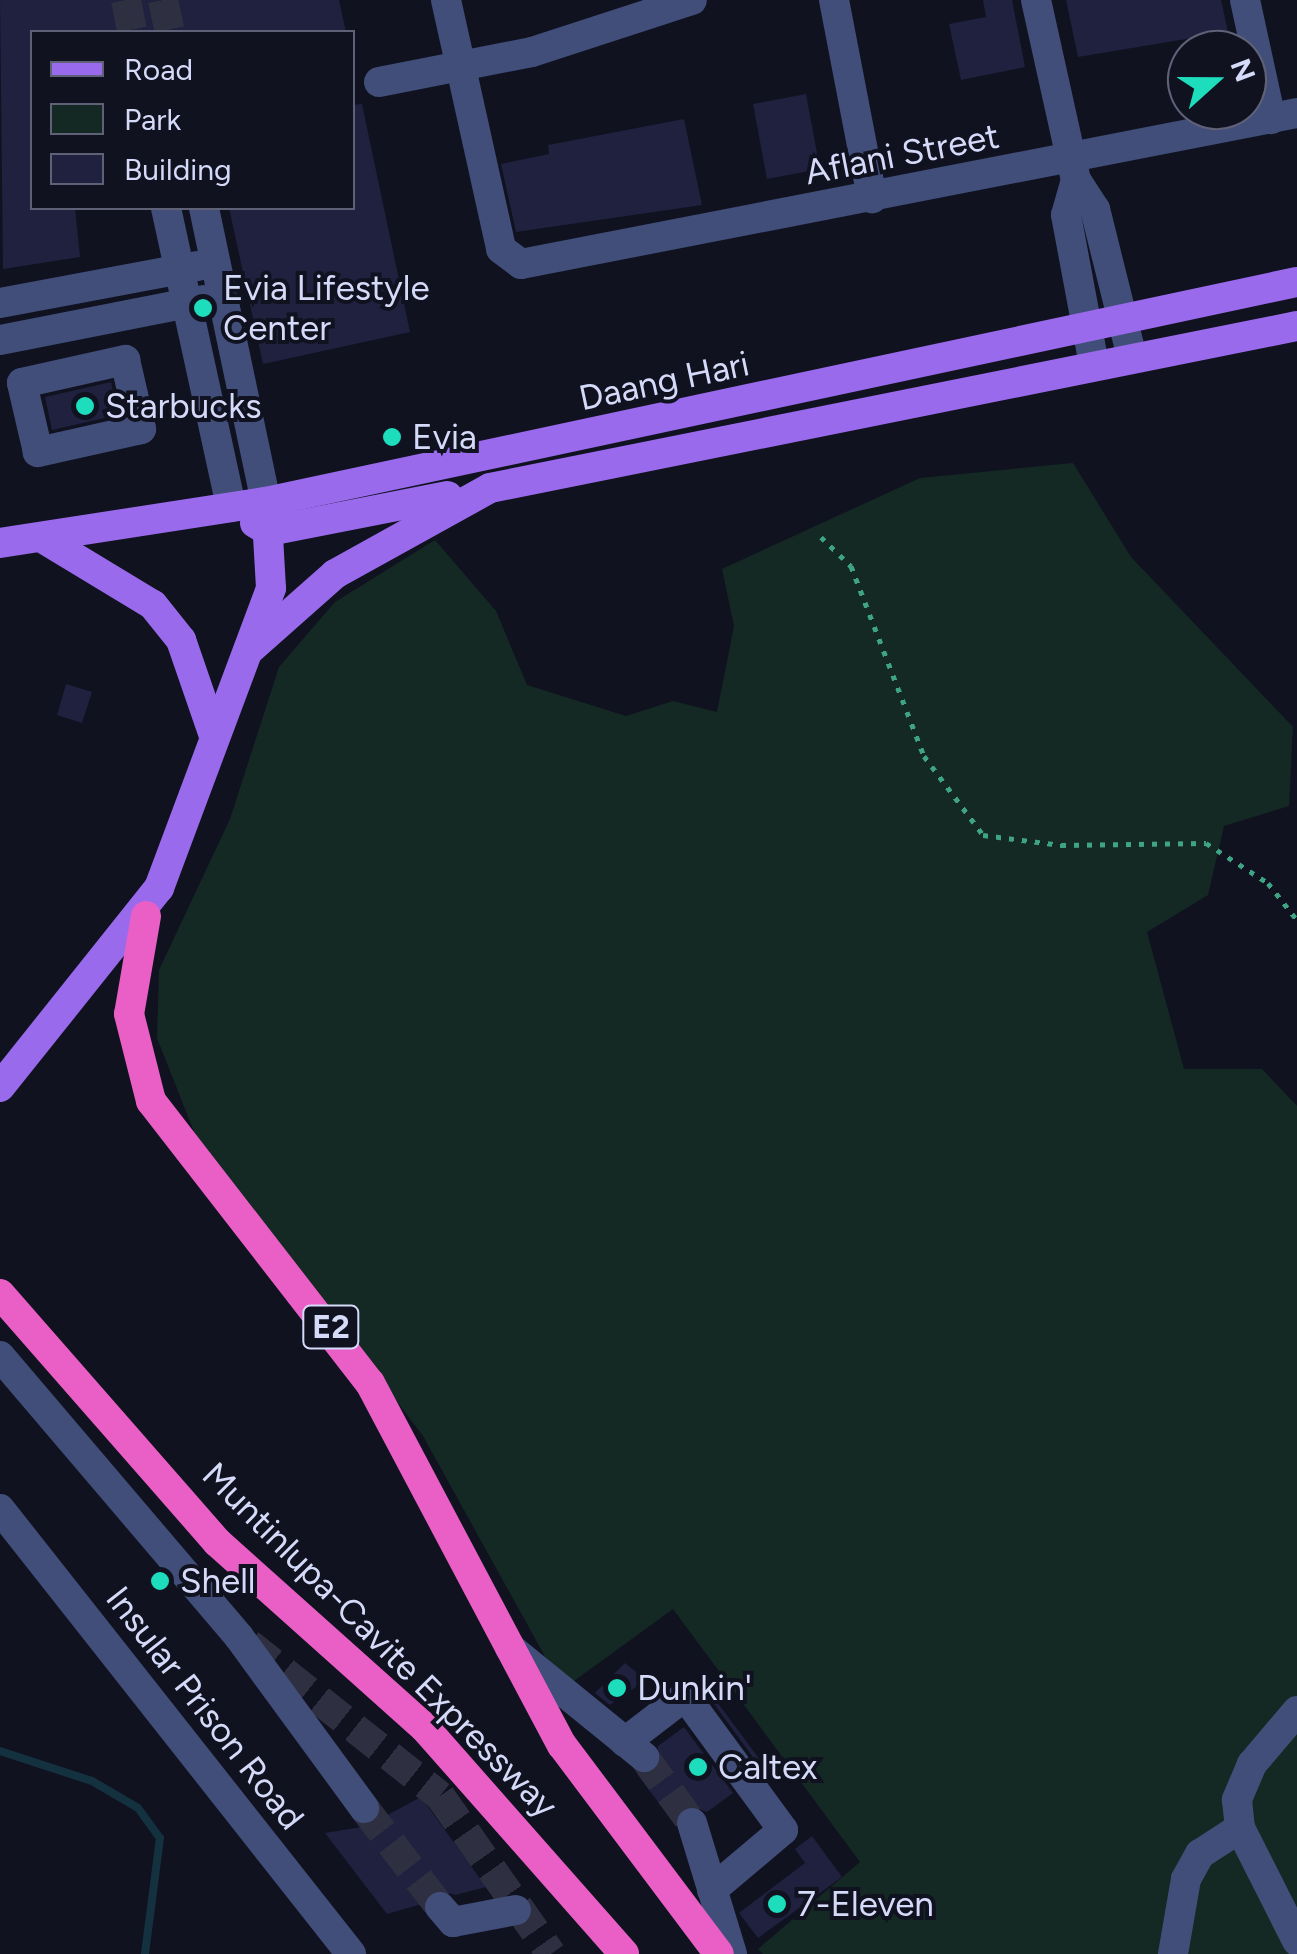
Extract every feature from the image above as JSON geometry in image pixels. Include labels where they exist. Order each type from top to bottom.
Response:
[{"type":"highway","name":"Muntinlupa-Cavite Expressway","points":[[146,916],[129,1014],[150,1101],[370,1382],[503,1642],[562,1745],[719,1954]]},
{"type":"highway","name":"Muntinlupa-Cavite Expressway","points":[[0,1294],[217,1542],[425,1728],[624,1954]]},
{"type":"main road","name":"Daang Hari","points":[[0,544],[231,508],[267,516],[1085,326],[1297,282]]},
{"type":"main road","name":"Daang Hari","points":[[0,1087],[146,916],[248,651],[335,574],[490,488],[1297,326]]},
{"type":"main road","points":[[248,651],[272,588],[267,516],[490,488]]},
{"type":"main road","points":[[44,539],[153,604],[181,640],[214,736]]},
{"type":"street","points":[[446,0],[460,67]]},
{"type":"street","points":[[379,82],[460,67],[651,7],[692,0]]},
{"type":"street","points":[[834,0],[872,198]]},
{"type":"street","points":[[1036,0],[1073,170],[1096,209],[1132,357]]},
{"type":"street","points":[[1245,0],[1284,116]]},
{"type":"street","name":"Aflani Street","points":[[460,67],[501,250],[521,264],[872,198],[1073,170],[1284,116]]},
{"type":"street","points":[[1073,170],[1066,215],[1094,364]]},
{"type":"street","points":[[166,210],[231,508]]},
{"type":"street","points":[[204,210],[267,516]]},
{"type":"street","points":[[0,303],[215,262]]},
{"type":"street","points":[[0,340],[222,297]]},
{"type":"street","points":[[125,360],[141,430],[38,452],[22,383],[125,360]]},
{"type":"street","points":[[0,1356],[239,1636],[364,1808]]},
{"type":"street","name":"Insular Prison Road","points":[[0,1508],[351,1954]]},
{"type":"street","points":[[503,1642],[634,1749],[685,1696],[783,1830],[712,1890]]},
{"type":"street","points":[[1297,1711],[1252,1764],[1237,1800],[1240,1828],[1297,1941]]},
{"type":"street","points":[[692,1823],[732,1954]]},
{"type":"street","points":[[1173,1954],[1186,1879],[1200,1854],[1240,1828]]},
{"type":"street","points":[[440,1907],[453,1922],[516,1910]]},
{"type":"path","points":[[820,537],[851,566],[924,756],[982,835],[1061,845],[1206,843],[1268,883],[1297,920]]},
{"type":"green space","points":[[1073,463],[1131,557],[1293,727],[1289,806],[1224,826],[1208,895],[1147,932],[1184,1069],[1262,1069],[1297,1106],[1297,1954],[763,1954],[758,1949],[860,1862],[673,1609],[563,1689],[423,1436],[195,1134],[157,1038],[159,970],[230,819],[279,667],[335,602],[435,540],[496,611],[527,685],[626,716],[673,701],[717,712],[734,626],[722,569],[920,478]]},
{"type":"building","points":[[0,0],[339,0],[346,30],[30,30],[30,210],[75,210],[80,257],[3,269]]},
{"type":"building","points":[[983,0],[1012,0],[1025,67],[961,80],[949,24],[986,17]]},
{"type":"building","points":[[1066,0],[1221,0],[1228,30],[1167,30],[1167,42],[1078,57]]},
{"type":"building","points":[[806,94],[820,169],[767,179],[753,104]]},
{"type":"building","points":[[362,104],[410,332],[263,364],[229,210],[355,210],[355,105]]},
{"type":"building","points":[[684,119],[702,205],[516,232],[501,164],[549,154],[548,145]]},
{"type":"building","points":[[111,382],[118,415],[52,430],[45,397]]},
{"type":"building","points":[[66,684],[92,692],[82,723],[57,715]]},
{"type":"building","name":"Dunkin'","points":[[625,1663],[646,1680],[610,1705],[595,1693]]},
{"type":"building","points":[[717,1702],[766,1768],[763,1771],[714,1704]]},
{"type":"building","points":[[684,1727],[733,1793],[707,1812],[686,1805],[674,1823],[637,1774],[658,1770],[658,1746]]},
{"type":"building","points":[[421,1797],[486,1887],[455,1895],[436,1889],[422,1904],[387,1914],[325,1833],[367,1826]]},
{"type":"building","points":[[812,1836],[842,1877],[758,1938],[739,1913],[805,1863],[795,1849]]},
{"type":"waterway","points":[[0,1751],[92,1781],[138,1808],[160,1838],[145,1954]]},
{"type":"tunnel","points":[[126,0],[132,30]]},
{"type":"tunnel","points":[[163,0],[170,30]]},
{"type":"tunnel","points":[[249,1644],[440,1796],[551,1954]]},
{"type":"tunnel","points":[[644,1757],[692,1823]]},
{"type":"tunnel","points":[[364,1808],[440,1907]]},
{"type":"place","name":"Evia Lifestyle Center","points":[[203,308]]},
{"type":"place","name":"Starbucks","points":[[85,406]]},
{"type":"place","name":"Evia","points":[[392,437]]},
{"type":"place","name":"Shell","points":[[160,1581]]},
{"type":"place","name":"Dunkin'","points":[[617,1688]]},
{"type":"place","name":"Caltex","points":[[698,1767]]},
{"type":"place","name":"7-Eleven","points":[[777,1904]]}]
